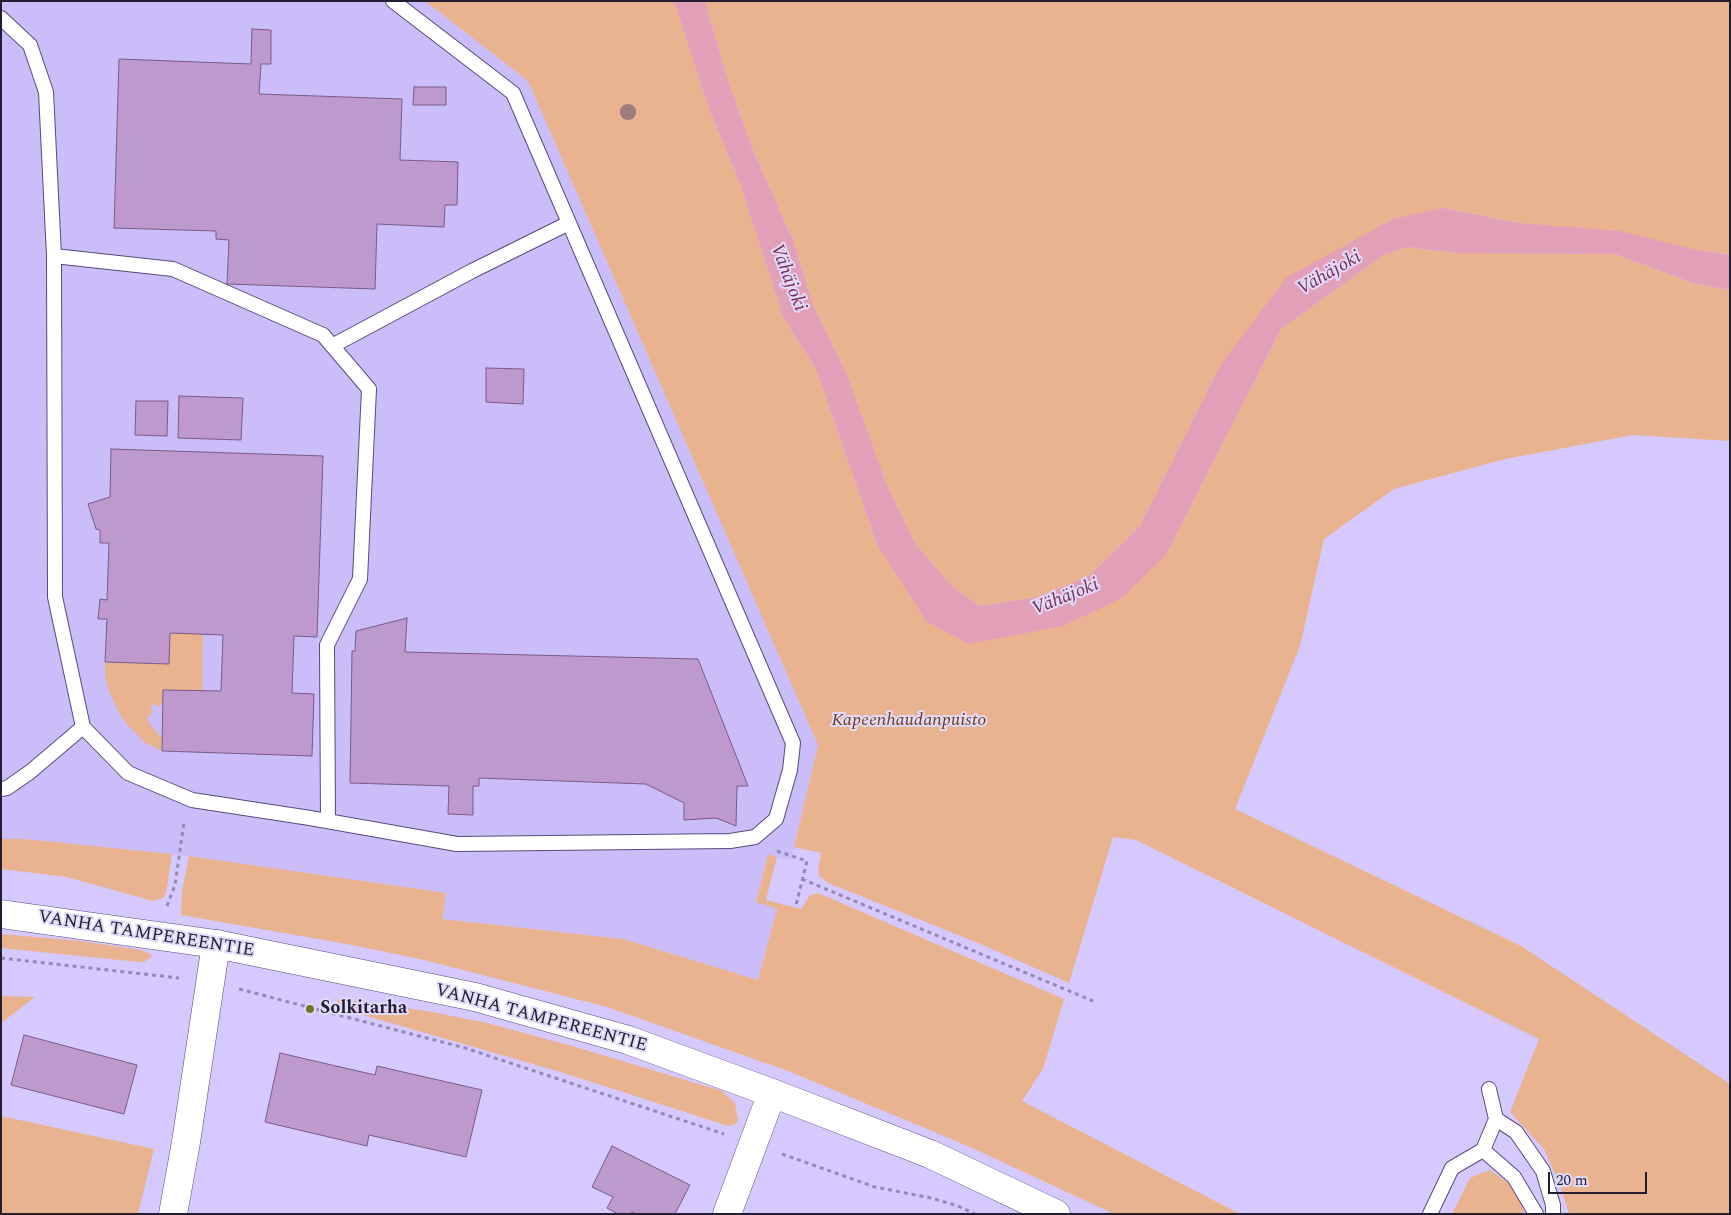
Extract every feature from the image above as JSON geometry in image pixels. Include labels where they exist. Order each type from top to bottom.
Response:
[{"type":"main road","name":"VANHA TAMPEREENTIE","points":[[1,914],[216,944],[475,997],[628,1040],[930,1154],[1056,1214]]},
{"type":"main road","points":[[173,1214],[186,1142],[216,944]]},
{"type":"main road","points":[[727,1214],[772,1093]]},
{"type":"lane","points":[[1,18],[30,45],[46,92],[54,256],[56,597],[83,727],[128,773],[192,800],[328,821],[457,844],[730,842],[755,837],[776,819],[790,770],[793,743],[513,93],[393,1]]},
{"type":"lane","points":[[332,346],[472,271],[569,223]]},
{"type":"lane","points":[[54,256],[173,269],[322,335],[369,389],[360,578],[328,645],[328,821]]},
{"type":"lane","points":[[1,789],[7,788],[30,772],[83,727]]},
{"type":"lane","points":[[1430,1214],[1452,1168],[1483,1150],[1496,1119],[1489,1089]]},
{"type":"lane","points":[[1496,1119],[1516,1132],[1543,1171],[1553,1205],[1553,1214]]},
{"type":"lane","points":[[1483,1150],[1514,1177],[1536,1214]]},
{"type":"path","points":[[167,907],[175,884],[186,798]]},
{"type":"path","points":[[777,850],[807,861],[796,905]]},
{"type":"path","points":[[802,880],[1093,1001]]},
{"type":"path","points":[[1,958],[158,977],[210,981],[310,1009],[465,1048],[753,1143],[875,1187],[931,1198],[958,1206],[975,1214]]},
{"type":"shaded area","points":[[1,1],[425,1],[528,81],[818,745],[791,860],[768,855],[756,901],[777,908],[758,980],[623,939],[442,919],[446,893],[189,856],[25,839],[1,839]]},
{"type":"green space","name":"Kapeenhaudanpuisto","points":[[425,1],[674,1],[709,109],[740,183],[783,317],[816,369],[877,544],[969,644],[1166,555],[1281,329],[1385,254],[1407,247],[1456,253],[1615,254],[1696,284],[1730,290],[1730,441],[1633,435],[1505,459],[1394,489],[1324,539],[1300,646],[1235,809],[1521,946],[1730,1084],[1730,1214],[1569,1214],[1560,1185],[1544,1149],[1510,1112],[1539,1039],[1136,840],[1113,837],[1069,983],[978,943],[828,883],[819,876],[821,853],[794,847],[818,745],[528,81]]},
{"type":"green space","points":[[705,1],[1730,1],[1730,255],[1518,223],[1443,208],[1220,366],[1140,526],[1090,575],[1038,597],[979,606],[952,586],[916,545],[887,485],[846,372],[813,305],[794,243],[752,148],[726,74]]},
{"type":"green space","points":[[170,633],[203,634],[202,691],[164,690],[163,702],[159,707],[153,704],[150,709],[154,712],[147,719],[162,738],[162,751],[144,742],[125,722],[109,691],[105,676],[105,662],[169,664]]},
{"type":"green space","points":[[1,839],[25,839],[172,854],[166,893],[163,898],[153,901],[67,877],[1,869]]},
{"type":"green space","points":[[768,854],[777,857],[766,900],[801,909],[810,895],[818,893],[1064,999],[1043,1069],[1022,1101],[1240,1214],[1114,1214],[970,1147],[788,1071],[607,1007],[424,960],[352,945],[181,915],[182,891],[189,856],[446,893],[442,919],[623,939],[758,980],[777,909],[756,902]]},
{"type":"green space","points":[[1,934],[81,941],[141,950],[152,956],[144,962],[139,962],[1,948]]},
{"type":"green space","points":[[1,996],[35,997],[1,1023]]},
{"type":"green space","points":[[339,999],[427,1011],[487,1023],[579,1048],[722,1091],[735,1103],[738,1120],[736,1124],[728,1126],[564,1073],[342,1009],[337,1007],[336,1003]]},
{"type":"green space","points":[[1,1116],[154,1149],[138,1214],[1,1214]]},
{"type":"green space","points":[[1490,1170],[1511,1185],[1522,1204],[1524,1214],[1452,1214],[1470,1178]]},
{"type":"water","name":"Vähäjoki","points":[[674,1],[705,1],[726,74],[752,148],[794,243],[813,305],[846,372],[887,485],[916,545],[952,586],[979,606],[1038,597],[1090,575],[1140,526],[1220,366],[1287,277],[1393,219],[1443,208],[1518,223],[1620,231],[1692,249],[1730,255],[1730,290],[1696,284],[1615,254],[1456,253],[1407,247],[1385,254],[1281,329],[1166,555],[1122,598],[1063,626],[969,644],[926,621],[877,544],[816,369],[783,317],[740,183],[709,109]]},
{"type":"building","points":[[252,29],[271,30],[271,64],[261,64],[259,94],[402,99],[400,160],[458,162],[457,205],[445,205],[444,227],[377,224],[375,289],[227,284],[229,240],[216,239],[216,231],[114,228],[119,59],[251,64]]},
{"type":"building","points":[[414,87],[446,87],[446,105],[413,105]]},
{"type":"building","points":[[486,368],[524,369],[523,404],[486,402]]},
{"type":"building","points":[[179,396],[243,398],[241,440],[178,438]]},
{"type":"building","points":[[136,401],[168,401],[167,436],[135,435]]},
{"type":"building","points":[[111,449],[323,456],[317,637],[294,636],[292,693],[314,694],[312,756],[162,751],[163,690],[221,691],[223,635],[170,633],[169,664],[105,662],[107,619],[98,619],[100,599],[107,600],[109,543],[100,543],[100,530],[96,529],[88,504],[110,497]]},
{"type":"building","points":[[407,618],[405,652],[698,659],[748,786],[737,786],[736,826],[716,818],[684,820],[684,803],[646,784],[479,778],[479,786],[473,786],[473,815],[448,814],[449,786],[350,783],[352,651],[355,651],[356,631]]},
{"type":"building","points":[[24,1035],[137,1065],[124,1114],[11,1085]]},
{"type":"building","points":[[280,1053],[375,1075],[377,1066],[482,1090],[466,1157],[369,1135],[367,1146],[265,1122]]},
{"type":"building","points":[[612,1146],[690,1185],[675,1214],[636,1214],[632,1212],[631,1214],[618,1214],[607,1208],[613,1197],[592,1187]]},
{"type":"place","name":"Solkitarha","points":[[310,1009]]}]
